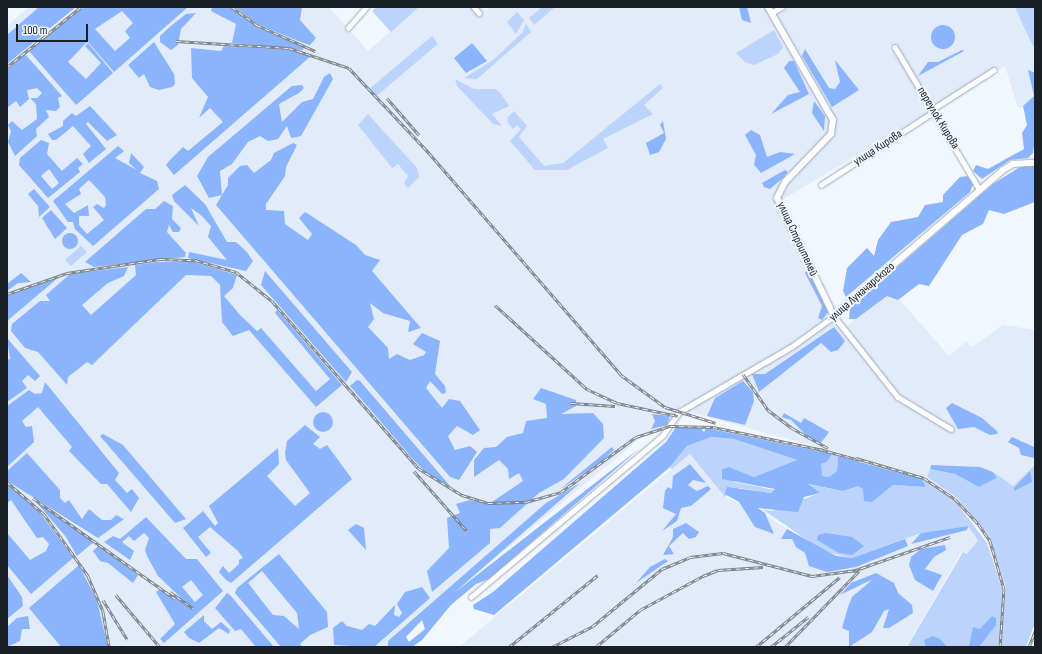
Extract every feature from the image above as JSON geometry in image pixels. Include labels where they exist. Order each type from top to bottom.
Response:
[{"type":"main road","name":"улица Строителей","points":[[768,7],[833,120],[831,134],[785,182],[777,198],[834,316]]},
{"type":"main road","name":"улица Луначарского","points":[[834,316],[980,190],[1013,164],[1035,163]]},
{"type":"street","points":[[348,28],[366,7]]},
{"type":"street","points":[[474,7],[479,13]]},
{"type":"street","points":[[771,13],[782,7]]},
{"type":"street","name":"переулок Кирова","points":[[895,47],[934,110],[980,190]]},
{"type":"street","name":"улица Кирова","points":[[821,185],[994,70]]},
{"type":"street","name":"улица Луначарского","points":[[471,597],[658,440],[679,412],[792,347],[834,316]]},
{"type":"street","name":"улица Строителей","points":[[834,316],[898,397],[951,429]]},
{"type":"shaded area","points":[[29,7],[329,7],[368,51],[419,7],[482,7],[486,11],[491,7],[773,7],[777,14],[790,7],[1015,7],[1035,50],[1035,104],[1018,108],[1005,66],[777,203],[843,329],[891,290],[949,356],[966,341],[972,347],[1003,325],[1035,330],[1035,465],[1013,487],[980,467],[931,465],[927,477],[686,411],[682,404],[668,425],[643,436],[395,641],[393,647],[7,647],[7,26]]},
{"type":"shaded area","points":[[39,7],[76,7],[50,28],[44,27],[44,34],[7,64],[7,35]]},
{"type":"shaded area","points":[[84,7],[188,7],[114,72],[88,42],[86,43],[68,62],[86,79],[101,63],[85,46],[88,43],[113,73],[76,105],[29,51]],"holes":[[[122,11],[133,23],[125,31],[130,38],[115,51],[95,29]]]},
{"type":"shaded area","points":[[212,7],[230,7],[257,27],[304,46],[303,50],[232,43],[236,24],[211,11]]},
{"type":"shaded area","points":[[235,7],[302,7],[300,20],[316,38],[310,45],[303,43],[257,24]]},
{"type":"shaded area","points":[[376,7],[419,7],[391,32],[372,11]]},
{"type":"shaded area","points":[[542,7],[555,7],[534,25],[529,18]]},
{"type":"shaded area","points":[[739,7],[747,7],[751,23],[742,20]]},
{"type":"shaded area","points":[[1015,7],[1034,7],[1035,50],[1021,21]]},
{"type":"shaded area","points":[[517,12],[524,20],[516,34],[507,22]]},
{"type":"shaded area","points":[[196,13],[181,29],[178,45],[171,50],[160,42],[160,36],[172,25],[186,14]]},
{"type":"shaded area","points":[[526,23],[531,32],[477,79],[464,78],[493,60],[523,32]]},
{"type":"shaded area","points":[[943,25],[952,28],[955,37],[952,46],[943,49],[934,46],[931,37],[934,28]]},
{"type":"shaded area","points":[[774,30],[783,47],[778,54],[754,65],[745,62],[736,53]]},
{"type":"shaded area","points":[[432,36],[438,44],[374,98],[368,90]]},
{"type":"shaded area","points":[[154,42],[174,74],[175,84],[172,87],[159,90],[150,87],[144,74],[139,78],[128,65]]},
{"type":"shaded area","points":[[472,43],[487,61],[466,73],[454,58]]},
{"type":"shaded area","points":[[224,46],[289,50],[311,56],[174,175],[166,165],[169,161],[183,147],[188,151],[223,122],[210,108],[199,118],[208,97],[192,78],[191,48],[221,51]]},
{"type":"shaded area","points":[[805,49],[829,88],[835,89],[840,82],[835,60],[859,90],[832,107],[802,56]]},
{"type":"shaded area","points":[[962,50],[964,51],[918,76],[928,62],[938,62]]},
{"type":"shaded area","points":[[25,54],[62,96],[58,98],[60,107],[56,111],[46,110],[49,117],[36,129],[37,136],[15,156],[8,142],[11,131],[8,125],[12,121],[22,130],[37,119],[36,104],[30,98],[37,98],[42,93],[37,88],[27,90],[29,99],[20,107],[16,101],[7,108],[7,70]]},
{"type":"shaded area","points":[[789,61],[794,61],[809,94],[771,114],[788,95],[800,92],[784,68]]},
{"type":"shaded area","points":[[1028,70],[1035,73],[1035,140],[1033,153],[1028,158],[1010,160],[982,179],[973,171],[976,165],[988,169],[1024,149],[1022,133],[1027,125],[1023,106],[1034,96]]},
{"type":"shaded area","points":[[330,73],[333,79],[301,136],[291,138],[287,126],[278,139],[268,141],[260,136],[248,142],[232,164],[220,171],[222,195],[209,198],[197,176],[208,157],[292,86],[302,85],[304,88],[299,93],[279,104],[282,122],[302,102],[313,99],[324,77]]},
{"type":"shaded area","points":[[455,79],[474,89],[496,89],[501,94],[509,106],[492,114],[502,126],[493,124],[457,86]]},
{"type":"shaded area","points":[[660,84],[663,88],[644,105],[653,114],[603,139],[608,148],[567,170],[535,170],[510,141],[521,129],[517,125],[513,129],[508,123],[507,118],[514,111],[527,126],[519,137],[544,166],[563,163]]},
{"type":"shaded area","points":[[814,101],[825,116],[824,131],[812,113]]},
{"type":"shaded area","points":[[90,106],[117,135],[107,141],[88,122],[86,124],[106,149],[89,163],[83,154],[91,146],[73,126],[56,140],[52,140],[48,134],[63,126],[63,121],[72,113],[76,116]]},
{"type":"shaded area","points":[[368,114],[417,168],[419,177],[408,188],[404,183],[408,176],[398,164],[392,168],[358,125]]},
{"type":"shaded area","points":[[663,121],[666,139],[659,152],[650,155],[646,143],[664,133],[660,125]]},
{"type":"shaded area","points":[[751,130],[760,135],[767,157],[780,152],[795,154],[761,173],[754,165],[756,155],[745,135]]},
{"type":"shaded area","points":[[41,140],[49,143],[47,154],[62,171],[77,158],[83,164],[78,168],[80,172],[48,198],[19,165],[20,158]],"holes":[[[49,169],[59,183],[52,189],[41,176]]]},
{"type":"shaded area","points":[[293,143],[297,145],[286,167],[285,176],[266,204],[266,210],[284,211],[285,224],[308,240],[312,234],[299,218],[305,212],[356,245],[365,255],[380,260],[372,271],[421,328],[408,332],[410,321],[383,313],[370,303],[374,319],[368,327],[388,348],[389,359],[397,354],[410,360],[424,355],[426,352],[413,344],[422,333],[440,341],[435,374],[445,386],[446,393],[442,394],[430,381],[426,388],[442,408],[449,399],[460,401],[480,430],[473,435],[457,426],[448,436],[455,450],[470,446],[477,452],[459,480],[450,477],[216,205],[228,185],[228,178],[240,166],[247,165],[254,173],[271,160],[274,153]]},
{"type":"shaded area","points":[[118,146],[124,151],[115,158],[137,170],[129,163],[131,153],[144,167],[140,173],[157,181],[159,189],[93,246],[75,229],[73,222],[68,222],[53,201]],"holes":[[[89,180],[105,197],[106,205],[104,208],[97,204],[93,207],[104,220],[87,234],[79,225],[79,216],[89,216],[88,205],[74,213],[65,204],[81,194],[79,189]]]},
{"type":"shaded area","points":[[1023,165],[1035,165],[1035,202],[1004,214],[989,210],[983,224],[962,235],[929,286],[919,284],[898,300],[887,296],[856,319],[849,319],[850,308],[993,184]]},
{"type":"shaded area","points":[[785,170],[788,172],[770,189],[764,187],[762,183]]},
{"type":"shaded area","points":[[967,176],[973,184],[970,192],[846,297],[843,291],[847,268],[867,248],[874,256],[878,240],[891,222],[918,217],[925,205],[943,202],[943,195],[960,177]]},
{"type":"shaded area","points":[[185,185],[205,204],[227,242],[236,242],[247,252],[253,261],[246,271],[188,258],[189,252],[227,260],[208,237],[211,226],[202,216],[191,208],[199,226],[174,201],[172,195]]},
{"type":"shaded area","points":[[34,189],[50,207],[39,217],[38,206],[28,194]]},
{"type":"shaded area","points":[[164,201],[173,206],[172,219],[181,228],[179,232],[173,232],[169,225],[167,232],[186,253],[185,257],[94,267],[85,262],[146,209],[155,209]]},
{"type":"shaded area","points":[[51,210],[67,228],[55,239],[42,218]]},
{"type":"shaded area","points":[[67,233],[73,233],[78,238],[76,247],[73,249],[67,249],[62,244],[62,238]]},
{"type":"shaded area","points":[[81,246],[87,252],[71,266],[65,260]]},
{"type":"shaded area","points":[[157,262],[194,262],[237,275],[233,288],[224,296],[240,315],[257,331],[261,328],[316,391],[330,379],[275,313],[277,310],[342,385],[316,407],[249,330],[233,336],[222,322],[220,285],[211,276],[186,275],[92,365],[87,362],[68,377],[67,385],[38,352],[25,348],[11,331],[12,324],[40,301],[50,301],[46,295],[70,274],[128,267],[124,276],[108,283],[82,305],[91,315],[136,275],[135,265]]},
{"type":"shaded area","points":[[807,269],[828,312],[822,320],[818,318],[822,306],[805,273]]},
{"type":"shaded area","points":[[265,271],[352,372],[346,382],[261,285]]},
{"type":"shaded area","points":[[21,273],[31,282],[18,283],[7,291],[7,284]]},
{"type":"shaded area","points":[[59,277],[7,321],[7,296]]},
{"type":"shaded area","points":[[834,327],[845,341],[838,350],[831,352],[821,343],[759,392],[752,374],[765,374]]},
{"type":"shaded area","points":[[7,338],[40,376],[35,381],[28,375],[22,381],[27,388],[7,402],[7,360],[10,359]]},
{"type":"shaded area","points":[[357,380],[360,381],[451,487],[426,473],[412,458],[350,386]]},
{"type":"shaded area","points":[[743,381],[753,392],[754,401],[745,425],[707,416],[715,398]]},
{"type":"shaded area","points":[[45,382],[119,473],[115,480],[127,493],[132,489],[139,498],[131,512],[107,484],[101,484],[69,451],[72,447],[38,407],[22,421],[26,427],[32,426],[34,442],[7,467],[7,406],[29,390],[35,394],[42,393]]},
{"type":"shaded area","points":[[541,388],[576,400],[576,406],[561,414],[593,413],[603,424],[604,438],[564,479],[539,493],[500,528],[490,529],[490,543],[432,592],[427,571],[449,548],[447,518],[460,513],[456,504],[470,500],[489,504],[523,481],[519,473],[509,479],[508,469],[499,460],[474,477],[474,460],[484,448],[496,447],[507,437],[523,433],[526,421],[547,418],[546,404],[533,399]]},
{"type":"shaded area","points":[[952,403],[982,418],[998,432],[997,434],[990,435],[974,427],[958,429],[946,408]]},
{"type":"shaded area","points":[[323,412],[330,415],[333,422],[330,429],[323,432],[316,429],[313,422],[316,415]]},
{"type":"shaded area","points":[[784,413],[801,423],[804,418],[829,432],[820,444],[811,440],[791,420],[782,417]]},
{"type":"shaded area","points":[[652,414],[670,416],[667,425],[651,429],[655,421]]},
{"type":"shaded area","points":[[305,425],[320,437],[313,444],[320,449],[327,445],[352,479],[231,583],[219,572],[223,566],[229,573],[239,564],[239,560],[243,558],[238,551],[210,527],[198,537],[211,553],[206,557],[183,528],[203,511],[215,526],[218,523],[209,506],[278,448],[279,464],[267,476],[295,506],[310,493],[286,460],[285,453],[287,441]]},
{"type":"shaded area","points":[[676,427],[700,427],[704,432],[706,428],[832,454],[827,462],[821,464],[822,476],[829,477],[837,471],[838,456],[922,479],[926,487],[893,485],[872,502],[864,501],[863,489],[858,486],[843,491],[808,484],[820,493],[804,497],[798,512],[758,508],[765,513],[774,534],[755,527],[739,502],[725,494],[727,487],[771,493],[775,489],[722,479],[722,469],[729,467],[754,477],[797,460],[734,439],[711,437],[687,446],[670,467],[494,615],[474,609],[473,605],[493,592],[666,442]]},
{"type":"shaded area","points":[[103,434],[123,445],[186,519],[175,523],[100,436]]},
{"type":"shaded area","points":[[711,437],[734,439],[797,460],[754,477],[729,467],[722,469],[734,482],[775,490],[771,493],[739,488],[725,497],[690,454],[672,469],[670,467],[687,446]]},
{"type":"shaded area","points":[[1012,437],[1034,447],[1035,458],[1021,455],[1019,448],[1008,442]]},
{"type":"shaded area","points":[[612,447],[614,450],[601,462],[559,490]]},
{"type":"shaded area","points":[[640,448],[489,579],[476,584],[451,605],[422,640],[412,647],[388,647],[388,641],[546,503],[580,483],[454,593]],"holes":[[[422,620],[425,629],[409,642],[406,637]]]},
{"type":"shaded area","points":[[27,453],[60,490],[60,498],[65,503],[69,500],[82,519],[89,509],[102,520],[111,520],[116,515],[124,519],[98,538],[12,484],[7,480],[7,471]]},
{"type":"shaded area","points":[[690,454],[725,497],[765,515],[823,551],[852,558],[921,533],[968,526],[978,539],[968,553],[962,551],[906,647],[459,647]]},
{"type":"shaded area","points":[[832,454],[838,456],[837,471],[829,477],[821,476],[821,464],[827,462]]},
{"type":"shaded area","points":[[690,464],[706,483],[693,480],[688,485],[697,491],[708,486],[711,489],[691,506],[681,508],[677,521],[662,531],[676,514],[663,508],[665,491],[668,487],[672,489],[673,476]]},
{"type":"shaded area","points":[[931,465],[980,467],[993,472],[997,478],[979,487],[955,474],[930,469]]},
{"type":"shaded area","points":[[1035,465],[1035,623],[1026,647],[1001,647],[1006,588],[989,536],[957,498],[927,477],[930,469],[955,474],[979,487],[997,478],[993,472],[1013,486]]},
{"type":"shaded area","points":[[1030,471],[1032,482],[1014,491],[1014,488]]},
{"type":"shaded area","points":[[922,479],[955,501],[987,543],[1003,591],[1003,624],[998,647],[907,647],[963,552],[967,554],[978,540],[968,526],[921,533],[852,558],[823,551],[762,509],[772,511],[820,493],[805,484],[843,491],[858,485],[887,490],[893,485],[926,487]]},
{"type":"shaded area","points":[[7,484],[38,510],[73,558],[31,594],[7,565],[7,533],[30,560],[46,551],[49,544],[43,537],[37,538],[11,500],[7,503]]},
{"type":"shaded area","points":[[37,503],[51,510],[95,541],[77,556],[66,537]]},
{"type":"shaded area","points":[[146,517],[186,559],[197,559],[223,591],[164,643],[160,639],[175,624],[156,592],[160,589],[173,599],[180,597],[158,576],[145,550],[149,538],[144,533],[134,541],[129,536],[122,542],[134,551],[130,560],[104,542],[113,536],[120,539]],"holes":[[[191,580],[203,595],[195,602],[182,587]]]},
{"type":"shaded area","points":[[686,523],[699,532],[696,537],[689,539],[683,533],[669,546],[674,554],[663,555],[673,537],[673,529]]},
{"type":"shaded area","points":[[356,524],[364,528],[366,550],[348,530]]},
{"type":"shaded area","points":[[968,526],[967,530],[911,544],[921,533]]},
{"type":"shaded area","points":[[787,529],[836,556],[852,558],[905,539],[908,546],[856,567],[827,572],[809,566],[805,553],[796,547],[792,539],[781,539]]},
{"type":"shaded area","points":[[826,533],[852,537],[864,546],[852,555],[839,553],[817,540],[818,535]]},
{"type":"shaded area","points":[[99,545],[138,575],[133,583],[108,563],[100,561],[93,551]]},
{"type":"shaded area","points":[[945,545],[946,550],[934,557],[925,569],[942,575],[933,591],[915,580],[909,565],[911,557],[921,549]]},
{"type":"shaded area","points":[[279,554],[327,612],[328,627],[310,635],[300,644],[302,647],[281,647],[235,593],[237,588]],"holes":[[[262,571],[297,613],[299,629],[284,616],[273,615],[248,583]]]},
{"type":"shaded area","points":[[665,559],[668,561],[636,583],[650,567]]},
{"type":"shaded area","points":[[79,565],[97,601],[108,647],[61,647],[29,608]]},
{"type":"shaded area","points":[[876,573],[894,583],[898,593],[912,605],[913,613],[889,628],[883,628],[889,609],[884,611],[872,632],[849,647],[849,631],[842,628],[848,607],[852,597],[873,579],[840,595],[851,583]]},
{"type":"shaded area","points":[[7,575],[22,597],[23,606],[7,619]]},
{"type":"shaded area","points":[[422,587],[430,598],[374,647],[334,645],[333,628],[342,621],[347,626],[362,630],[369,624],[375,626],[395,605],[394,615],[399,617],[402,613],[397,604],[405,592]]},
{"type":"shaded area","points":[[227,593],[274,647],[256,647],[241,629],[235,631],[215,608]]},
{"type":"shaded area","points":[[204,615],[204,621],[212,629],[221,622],[230,630],[229,634],[219,628],[199,643],[189,638],[184,632]]},
{"type":"shaded area","points":[[28,616],[30,629],[22,629],[20,641],[7,647],[7,627],[17,618]]},
{"type":"shaded area","points":[[992,616],[996,618],[996,625],[979,647],[969,647],[973,627],[980,629]]},
{"type":"shaded area","points":[[933,636],[940,639],[947,647],[926,647],[924,640]]},
{"type":"railway","points":[[7,67],[81,7]]},
{"type":"railway","points":[[232,7],[257,25],[315,51]]},
{"type":"railway","points":[[176,41],[289,48],[349,68],[429,153],[621,375],[665,407],[716,423]]},
{"type":"railway","points":[[387,98],[419,135]]},
{"type":"railway","points":[[7,294],[67,273],[160,259],[195,260],[236,272],[272,301],[418,468],[462,495],[488,503],[526,502],[561,492],[636,437],[670,426],[713,427],[824,450]]},
{"type":"railway","points":[[495,305],[587,389],[617,403],[678,416]]},
{"type":"railway","points":[[743,374],[768,410],[792,428],[828,448]]},
{"type":"railway","points":[[571,403],[615,406]]},
{"type":"railway","points":[[819,449],[860,460]]},
{"type":"railway","points":[[856,458],[924,478],[955,499],[979,525],[990,541],[1004,589],[1000,647]]},
{"type":"railway","points":[[414,471],[466,530]]},
{"type":"railway","points":[[7,482],[44,514],[88,576],[103,612],[109,647]]},
{"type":"railway","points":[[33,498],[174,598]]},
{"type":"railway","points":[[853,571],[950,537]]},
{"type":"railway","points":[[552,647],[593,626],[662,569],[690,557],[723,553],[812,576],[857,570]]},
{"type":"railway","points":[[597,646],[640,610],[703,576],[718,570],[763,567]]},
{"type":"railway","points":[[785,647],[859,571]]},
{"type":"railway","points":[[509,647],[598,575]]},
{"type":"railway","points":[[756,647],[840,577]]},
{"type":"railway","points":[[170,592],[193,608]]},
{"type":"railway","points":[[116,595],[160,647]]},
{"type":"railway","points":[[103,600],[127,639]]},
{"type":"railway","points":[[771,647],[808,617]]},
{"type":"railway","points":[[1029,647],[1035,631]]}]
